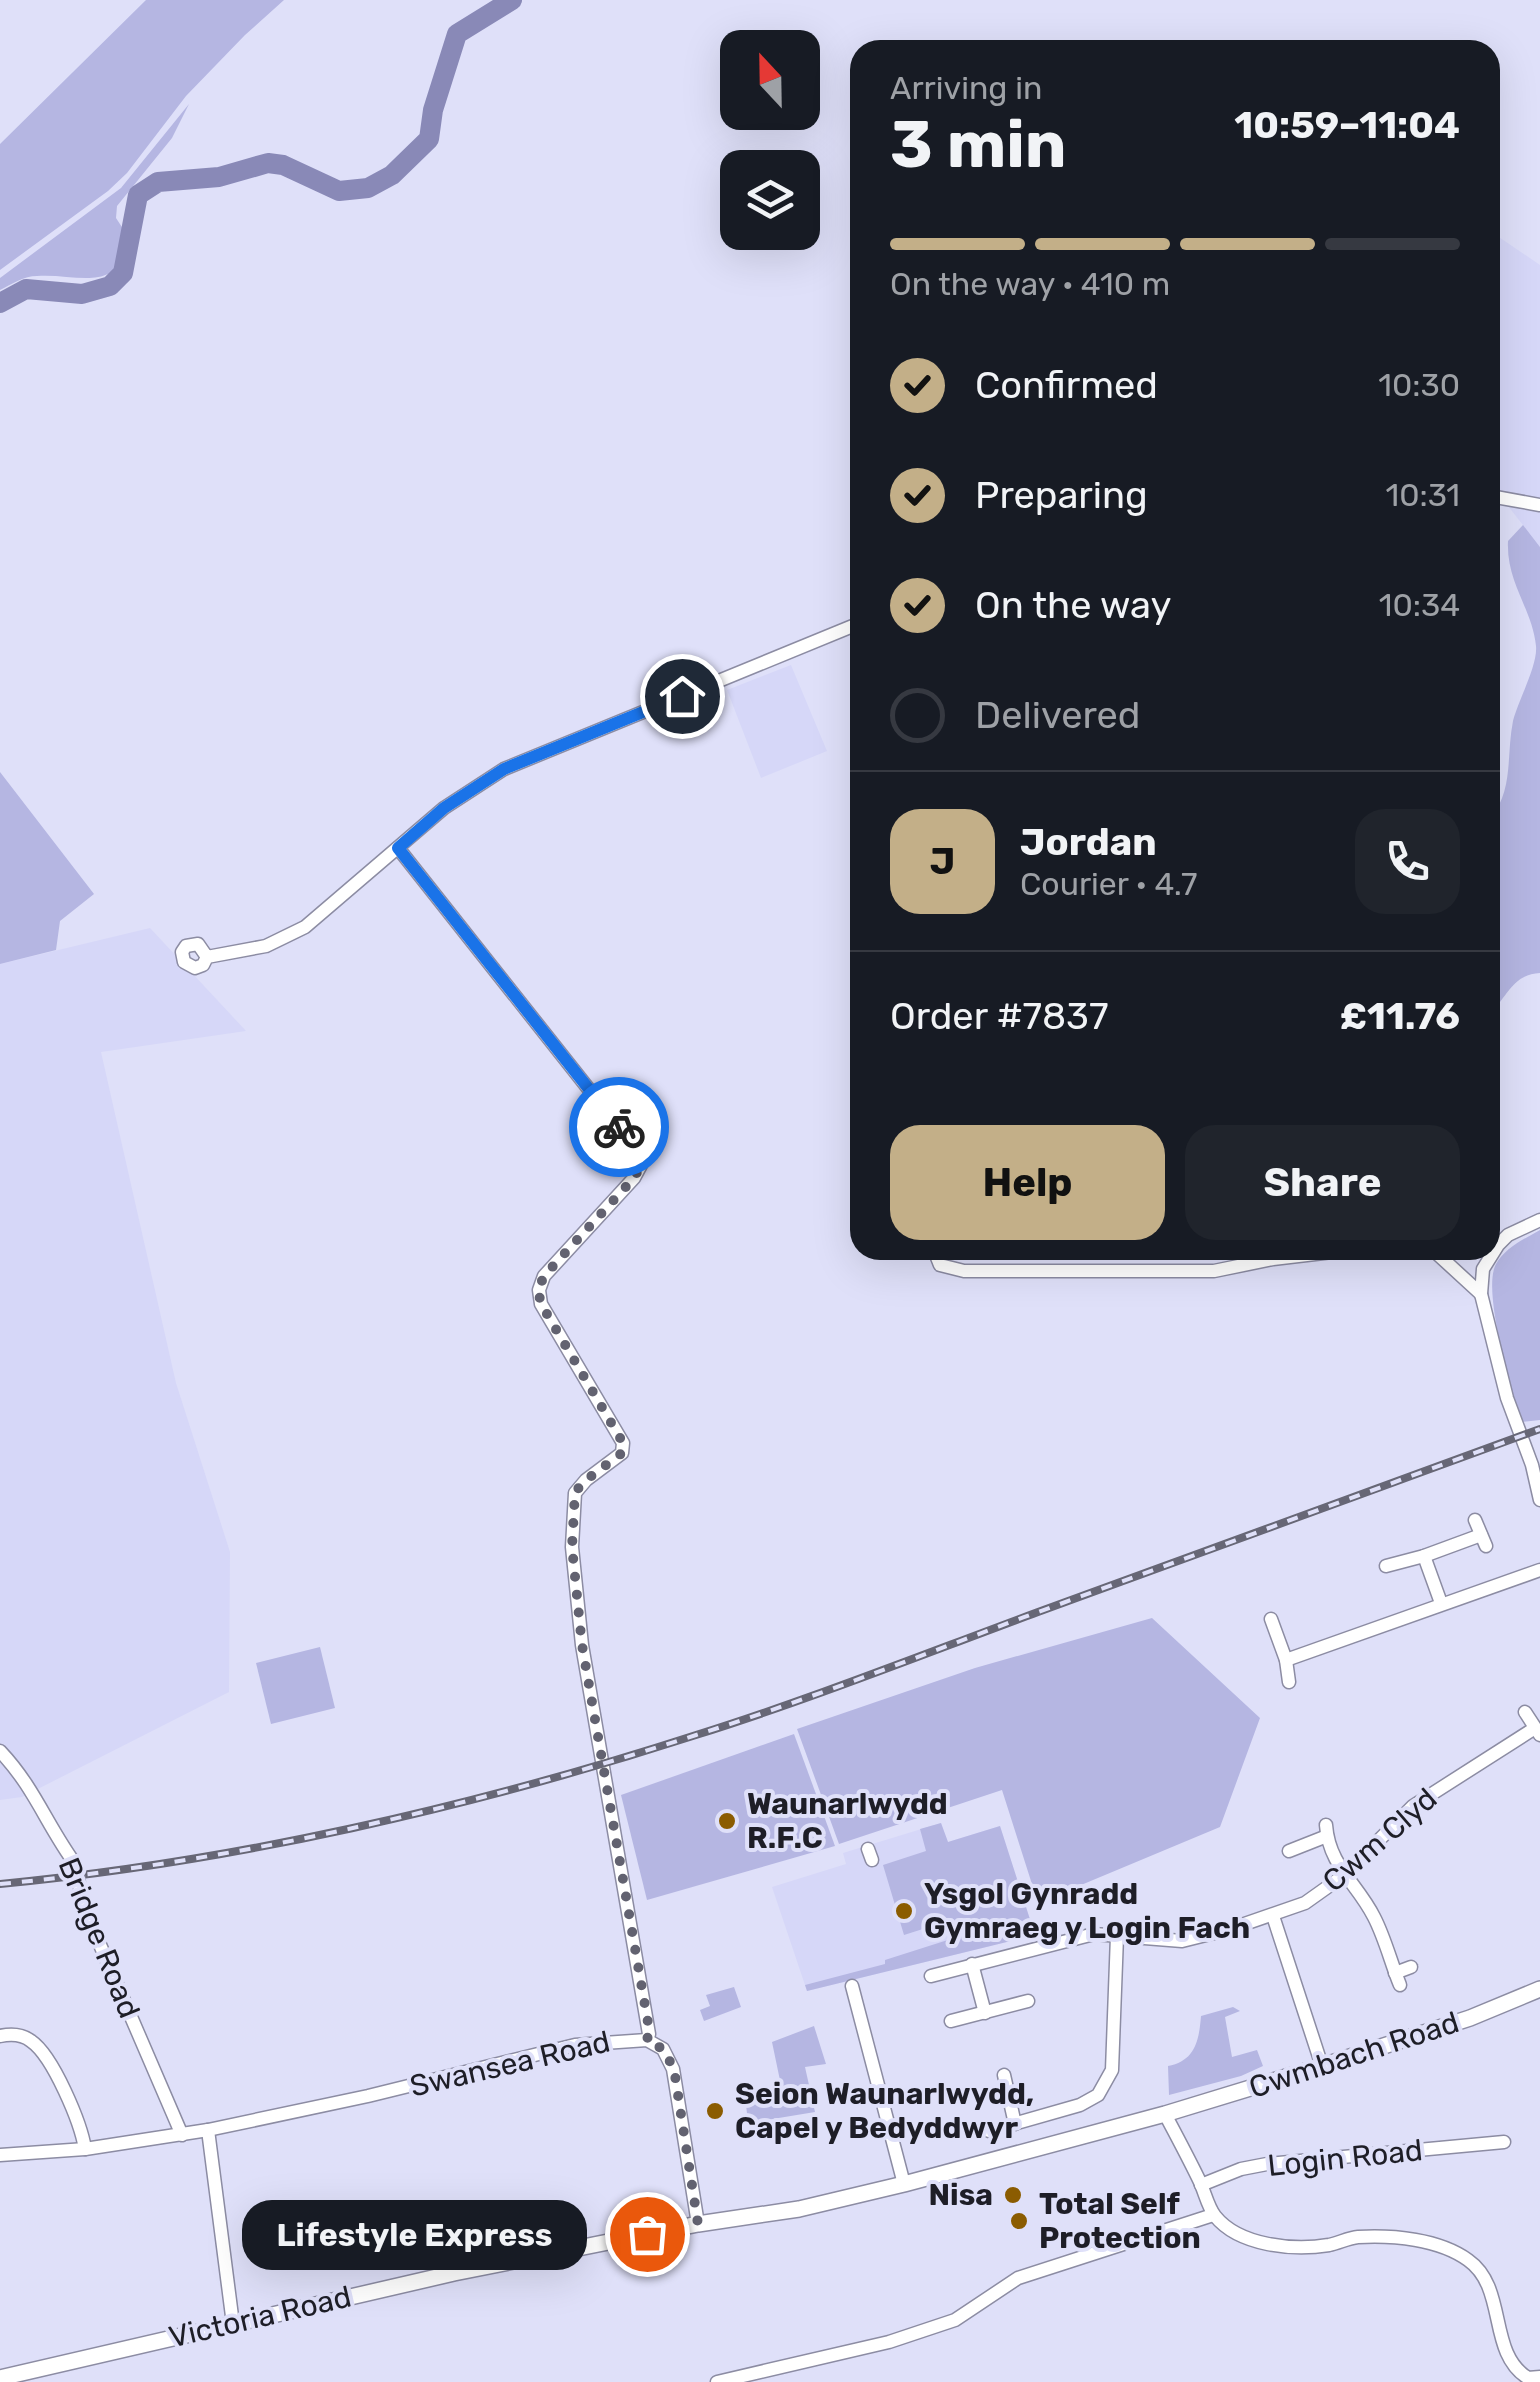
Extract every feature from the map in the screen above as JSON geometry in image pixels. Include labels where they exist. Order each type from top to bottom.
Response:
[{"type":"main road","name":"Cwmbach Road","points":[[1165,2114],[1470,2018],[1540,1989]]},
{"type":"main road","points":[[698,2224],[799,2209],[1165,2114]]},
{"type":"main road","name":"Victoria Road","points":[[0,2378],[454,2273],[698,2224]]},
{"type":"street","points":[[1500,498],[1540,505]]},
{"type":"street","points":[[207,957],[266,946],[292,936],[444,808],[504,769],[850,628]]},
{"type":"street","points":[[398,848],[633,1145],[642,1163],[634,1178],[544,1276],[538,1290],[541,1304],[623,1443],[622,1453],[575,1492],[572,1547],[582,1645],[650,2034],[646,2040]]},
{"type":"street","points":[[1500,1245],[1508,1235],[1540,1220]]},
{"type":"street","points":[[1500,1233],[1508,1235]]},
{"type":"street","points":[[938,1260],[940,1265],[964,1271],[1214,1271],[1268,1260]]},
{"type":"street","points":[[1448,1260],[1481,1294]]},
{"type":"street","points":[[1488,1260],[1481,1294],[1507,1398],[1532,1465],[1540,1500]]},
{"type":"street","points":[[1386,1566],[1483,1540],[1475,1520]]},
{"type":"street","points":[[1424,1556],[1442,1603]]},
{"type":"street","points":[[1286,1660],[1540,1570]]},
{"type":"street","points":[[1271,1620],[1290,1682]]},
{"type":"street","name":"Cwm Clyd","points":[[931,1976],[1094,1934],[1182,1941],[1305,1903],[1343,1876],[1414,1806],[1538,1732],[1525,1712]]},
{"type":"street","name":"Bridge Road","points":[[0,1751],[32,1789],[60,1844],[76,1865],[82,1903],[182,2135]]},
{"type":"street","points":[[1289,1851],[1327,1830],[1343,1876],[1361,1892],[1369,1907],[1397,1979],[1412,1967]]},
{"type":"street","points":[[1273,1916],[1322,2066]]},
{"type":"street","points":[[989,2131],[1080,2106],[1098,2095],[1112,2070],[1116,1936]]},
{"type":"street","points":[[972,1964],[984,2013]]},
{"type":"street","points":[[851,1996],[904,2184]]},
{"type":"street","points":[[951,2021],[1028,2001]]},
{"type":"street","points":[[0,2036],[31,2040],[45,2055],[82,2131],[85,2149]]},
{"type":"street","name":"Swansea Road","points":[[0,2155],[85,2149],[182,2135],[368,2096],[575,2045],[646,2040],[663,2049],[674,2069],[698,2224]]},
{"type":"street","points":[[1004,2074],[1016,2124]]},
{"type":"street","points":[[1165,2114],[1213,2214],[1230,2230],[1262,2243],[1327,2245],[1377,2236],[1450,2249],[1472,2262],[1482,2276],[1498,2310],[1511,2362],[1528,2378],[1540,2377]]},
{"type":"street","points":[[208,2130],[233,2324]]},
{"type":"street","name":"Login Road","points":[[1201,2185],[1242,2169],[1268,2164],[1495,2139]]},
{"type":"street","points":[[717,2382],[889,2342],[955,2320],[1018,2278],[1213,2214]]},
{"type":"shaded area","points":[[146,0],[284,0],[186,96],[127,173],[0,270],[0,144]]},
{"type":"shaded area","points":[[189,104],[172,138],[117,206],[116,218],[131,241],[116,269],[94,278],[32,276],[0,290],[0,278],[121,188]]},
{"type":"shaded area","points":[[1500,238],[1540,265],[1540,547],[1500,496]]},
{"type":"shaded area","points":[[1523,525],[1540,547],[1540,973],[1523,977],[1500,1002],[1500,803],[1508,772],[1513,721],[1536,654],[1534,632],[1511,570],[1508,541]]},
{"type":"shaded area","points":[[791,665],[827,751],[761,778],[727,690]]},
{"type":"shaded area","points":[[0,772],[94,894],[60,921],[56,950],[0,964]]},
{"type":"shaded area","points":[[150,928],[246,1031],[101,1052],[176,1383],[230,1552],[229,1692],[22,1797],[0,1800],[0,964]]},
{"type":"shaded area","points":[[1540,1230],[1540,1420],[1521,1422],[1492,1294],[1496,1264],[1515,1244]]},
{"type":"shaded area","points":[[1152,1618],[1260,1718],[1220,1827],[1038,1903],[1002,1790],[839,1844],[797,1729],[975,1668]]},
{"type":"shaded area","points":[[320,1647],[335,1708],[271,1724],[256,1663]]},
{"type":"shaded area","name":"Waunarlwydd R.F.C","points":[[794,1734],[835,1846],[647,1900],[621,1795]]},
{"type":"shaded area","name":"Ysgol Gynradd Gymraeg y Login Fach","points":[[941,1823],[948,1842],[1000,1826],[1035,1935],[807,1991],[772,1887],[846,1864],[843,1853]]},
{"type":"shaded area","points":[[941,1823],[948,1842],[1000,1826],[1035,1935],[807,1991],[805,1985],[885,1964],[885,1960],[954,1938],[948,1921],[904,1935],[883,1865],[926,1851],[920,1829]]},
{"type":"shaded area","points":[[734,1987],[741,2007],[704,2021],[700,2010],[710,2006],[706,1995]]},
{"type":"shaded area","points":[[1233,2007],[1240,2011],[1225,2017],[1232,2057],[1257,2050],[1263,2066],[1241,2076],[1169,2095],[1168,2066],[1190,2055],[1201,2016]]},
{"type":"shaded area","points":[[814,2026],[826,2064],[805,2067],[815,2112],[748,2123],[745,2095],[782,2090],[772,2042]]},
{"type":"waterway","points":[[0,303],[26,289],[82,294],[110,286],[123,273],[138,195],[158,182],[219,177],[268,163],[283,165],[339,191],[368,188],[392,175],[429,139],[433,110],[457,34],[512,0]]},
{"type":"railway","points":[[0,1884],[176,1862],[264,1846],[439,1808],[612,1761],[825,1691],[1540,1429]]},
{"type":"way so far","points":[[619,1127],[642,1163],[634,1178],[544,1276],[538,1290],[541,1304],[623,1443],[622,1453],[575,1492],[572,1547],[582,1645],[592,1684],[650,2034],[646,2040],[663,2049],[674,2069],[698,2224],[647,2234]]},
{"type":"place","name":"Waunarlwydd R.F.C","points":[[727,1821]]},
{"type":"place","name":"Ysgol Gynradd Gymraeg y Login Fach","points":[[904,1911]]},
{"type":"place","name":"Seion Waunarlwydd, Capel y Bedyddwyr","points":[[715,2111]]},
{"type":"place","name":"Nisa","points":[[1013,2195]]},
{"type":"place","name":"Total Self Protection","points":[[1019,2221]]},
{"type":"place","name":"Lifestyle Express","points":[[647,2234]]},
{"type":"route","points":[[619,1127],[398,848],[444,808],[504,769],[682,696]]}]
